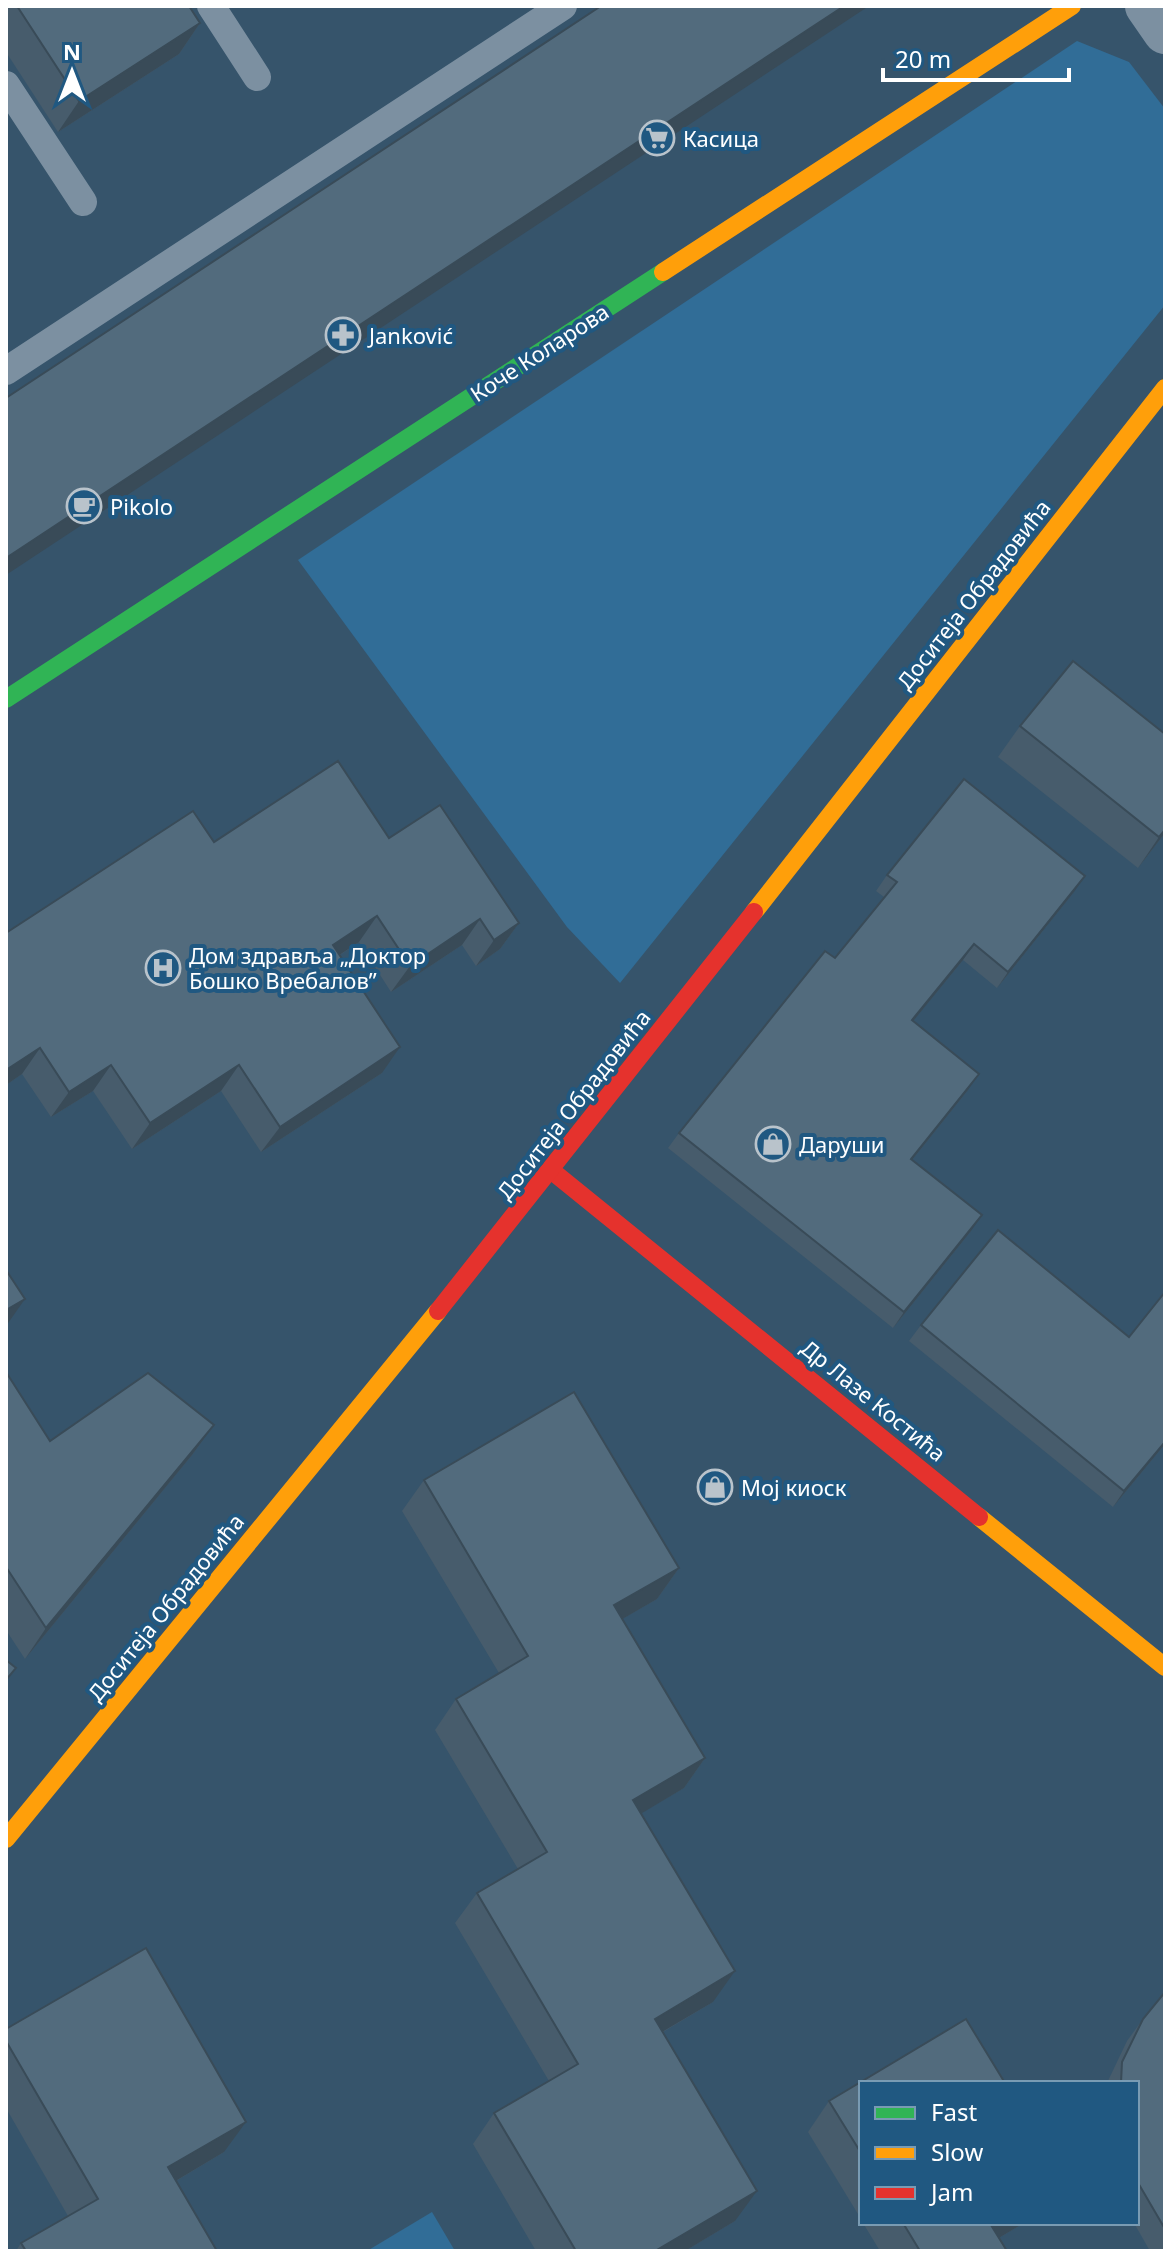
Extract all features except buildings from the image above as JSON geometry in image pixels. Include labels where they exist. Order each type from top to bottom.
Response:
[{"type":"street","name":"Коче Коларова","points":[[6,699],[1072,6]]},
{"type":"street","points":[[1147,6],[1165,32]]},
{"type":"street","name":"Доситеја Обрадовића","points":[[6,1839],[552,1171],[1165,388]]},
{"type":"street","name":"Др Лазе Костића","points":[[552,1171],[1165,1667]]},
{"type":"lane","points":[[211,6],[257,77]]},
{"type":"lane","points":[[6,371],[563,6]]},
{"type":"lane","points":[[6,85],[83,202]]},
{"type":"shaded area","points":[[1077,41],[1129,62],[1165,109],[1165,305],[620,983],[567,927],[298,560]]},
{"type":"shaded area","points":[[432,2212],[455,2251],[367,2251]]},
{"type":"traffic: fast","points":[[6,699],[663,272]]},
{"type":"traffic: slow","points":[[663,272],[1072,6]]},
{"type":"traffic: slow","points":[[754,912],[1165,388]]},
{"type":"traffic: slow","points":[[6,1839],[438,1311]]},
{"type":"traffic: slow","points":[[979,1517],[1165,1667]]},
{"type":"traffic: jam","points":[[438,1311],[754,912]]},
{"type":"traffic: jam","points":[[552,1171],[979,1517]]},
{"type":"place","name":"Касица","points":[[657,138]]},
{"type":"place","name":"Janković","points":[[343,335]]},
{"type":"place","name":"Pikolo","points":[[84,506]]},
{"type":"place","name":"Дом здравља „Доктор Бошко Вребалов”","points":[[163,968]]},
{"type":"place","name":"Даруши","points":[[773,1144]]},
{"type":"place","name":"Мој киоск","points":[[715,1487]]}]
